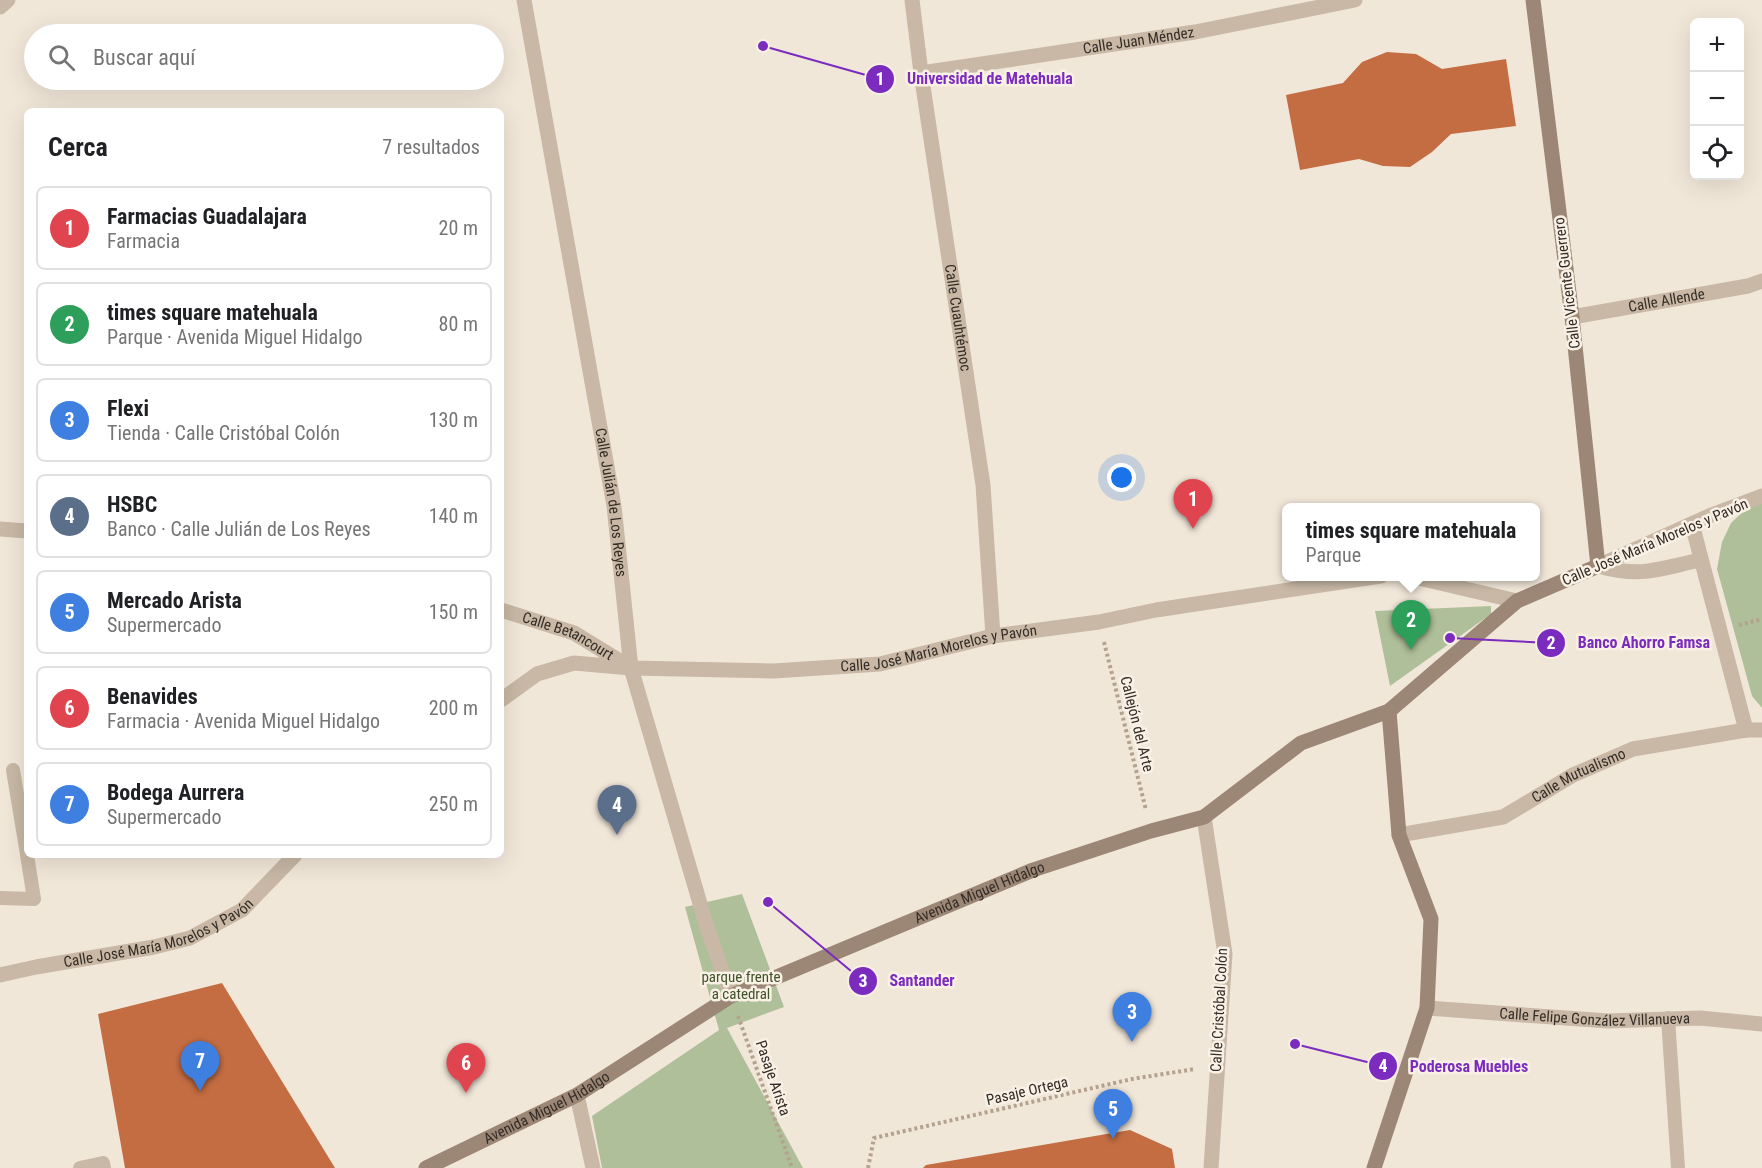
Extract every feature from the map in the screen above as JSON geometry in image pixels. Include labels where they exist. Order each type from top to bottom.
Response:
[{"type":"street","points":[[0,7],[8,0]]},
{"type":"street","name":"Calle Julián de Los Reyes","points":[[524,0],[614,506],[631,668],[706,924],[731,996]]},
{"type":"street","name":"Calle Cuauhtémoc","points":[[912,0],[983,484],[993,636]]},
{"type":"street","name":"Calle Juan Méndez","points":[[921,73],[1195,32],[1355,0]]},
{"type":"street","name":"Calle Vicente Guerrero","points":[[1533,0],[1572,317],[1598,566]]},
{"type":"street","name":"Calle Allende","points":[[1572,317],[1762,281]]},
{"type":"street","name":"Calle José María Morelos y Pavón","points":[[1517,602],[1692,524],[1762,496]]},
{"type":"street","points":[[1692,524],[1746,730]]},
{"type":"street","points":[[0,529],[24,531]]},
{"type":"street","points":[[1598,566],[1634,573],[1651,572],[1700,560]]},
{"type":"street","name":"Calle José María Morelos y Pavón","points":[[504,698],[537,674],[574,663],[631,668],[774,671],[880,664],[993,636],[1099,622],[1156,610],[1348,581]]},
{"type":"street","points":[[1431,581],[1517,602]]},
{"type":"street","name":"Avenida Miguel Hidalgo","points":[[426,1168],[577,1095],[731,996],[1033,870],[1151,831],[1204,817],[1301,743],[1389,711],[1517,602]]},
{"type":"street","name":"Calle Betancourt","points":[[504,611],[574,633],[631,668]]},
{"type":"street","points":[[1374,1168],[1427,1008],[1431,920],[1399,835],[1389,711]]},
{"type":"street","name":"Calle Mutualismo","points":[[1399,835],[1503,817],[1573,775],[1633,749],[1746,730],[1762,730]]},
{"type":"street","name":"Calle Cristóbal Colón","points":[[1204,817],[1225,954],[1211,1168]]},
{"type":"street","name":"Calle José María Morelos y Pavón","points":[[0,975],[154,947],[190,938],[242,910],[292,858]]},
{"type":"street","name":"Calle Felipe González Villanueva","points":[[1427,1008],[1608,1021],[1700,1018],[1762,1024]]},
{"type":"street","points":[[577,1095],[593,1168]]},
{"type":"lane","points":[[13,770],[24,836]]},
{"type":"lane","points":[[0,898],[34,899],[28,858]]},
{"type":"lane","points":[[1668,1018],[1678,1168]]},
{"type":"lane","points":[[80,1168],[103,1163],[104,1168]]},
{"type":"path","name":"Callejón del Arte","points":[[1099,622],[1151,831]]},
{"type":"path","name":"Pasaje Arista","points":[[731,996],[792,1168]]},
{"type":"path","name":"Pasaje Ortega","points":[[868,1168],[874,1138],[1132,1079],[1216,1065]]},
{"type":"green space","points":[[1762,502],[1762,708],[1752,696],[1717,569],[1722,542],[1731,523],[1748,507]]},
{"type":"green space","points":[[1491,606],[1491,614],[1390,686],[1375,611]]},
{"type":"green space","name":"parque frente a catedral","points":[[742,894],[784,1007],[727,1028],[803,1168],[602,1168],[592,1116],[719,1030],[685,907]]},
{"type":"building","points":[[1387,52],[1416,54],[1442,69],[1506,59],[1516,126],[1451,134],[1432,152],[1410,167],[1383,166],[1359,159],[1300,170],[1286,95],[1343,83],[1362,62]]},
{"type":"building","points":[[222,983],[335,1168],[125,1168],[98,1014]]},
{"type":"building","points":[[1130,1130],[1172,1149],[1175,1168],[923,1168],[926,1165]]},
{"type":"place","name":"Universidad de Matehuala","points":[[763,46]]},
{"type":"place","name":"Farmacias Guadalajara","points":[[1193,529]]},
{"type":"place","name":"Banco Ahorro Famsa","points":[[1450,638]]},
{"type":"place","name":"times square matehuala","points":[[1411,650]]},
{"type":"place","name":"HSBC","points":[[617,835]]},
{"type":"place","name":"Santander","points":[[768,902]]},
{"type":"place","name":"Flexi","points":[[1132,1042]]},
{"type":"place","name":"Poderosa Muebles","points":[[1295,1044]]},
{"type":"place","name":"Bodega Aurrera","points":[[200,1091]]},
{"type":"place","name":"Benavides","points":[[466,1093]]},
{"type":"place","name":"Mercado Arista","points":[[1113,1139]]}]
